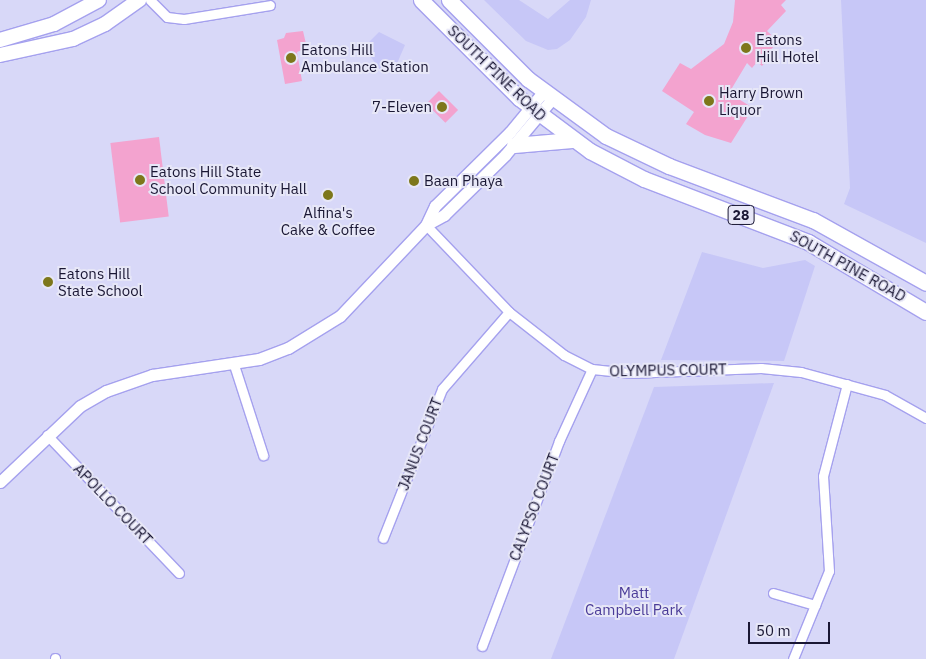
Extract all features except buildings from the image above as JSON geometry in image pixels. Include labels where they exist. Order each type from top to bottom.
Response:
[{"type":"highway","name":"SOUTH PINE ROAD","points":[[421,0],[535,112],[572,140],[644,180],[808,242],[926,312]]},
{"type":"highway","name":"SOUTH PINE ROAD","points":[[449,0],[548,96],[626,146],[813,220],[926,283]]},
{"type":"highway","points":[[514,145],[572,140]]},
{"type":"main road","points":[[0,40],[54,24],[99,0]]},
{"type":"main road","points":[[0,55],[73,39],[105,24],[139,0]]},
{"type":"street","points":[[150,0],[167,17],[184,19],[270,5]]},
{"type":"street","points":[[0,482],[47,435],[80,406],[130,381],[234,365],[288,348],[340,316],[426,225],[444,214],[514,145],[535,112],[548,96]]},
{"type":"street","points":[[426,225],[435,206],[535,112]]},
{"type":"street","name":"OLYMPUS COURT","points":[[426,225],[509,312],[564,355],[592,370],[629,373],[761,368],[801,372],[885,395],[926,418]]},
{"type":"street","name":"JANUS COURT","points":[[383,538],[442,389],[509,312]]},
{"type":"street","points":[[234,365],[263,455]]},
{"type":"street","name":"CALYPSO COURT","points":[[482,646],[559,441],[592,370]]},
{"type":"street","points":[[793,659],[828,571],[823,476],[847,384]]},
{"type":"street","name":"APOLLO COURT","points":[[47,435],[179,573]]},
{"type":"street","points":[[773,594],[815,605]]},
{"type":"green space","points":[[484,0],[519,0],[548,19],[570,0],[591,0],[586,17],[570,40],[557,49],[548,50],[526,41]]},
{"type":"green space","points":[[841,0],[926,0],[926,243],[844,204],[850,188]]},
{"type":"green space","points":[[379,32],[405,45],[395,68],[380,70],[364,47]]},
{"type":"green space","points":[[702,252],[763,268],[805,260],[815,266],[784,361],[661,360]]},
{"type":"green space","name":"Matt Campbell Park","points":[[774,383],[674,659],[551,659],[654,387]]},
{"type":"place","name":"Eatons Hill Hotel","points":[[746,48]]},
{"type":"place","name":"Eatons Hill Ambulance Station","points":[[291,58]]},
{"type":"place","name":"Harry Brown Liquor","points":[[709,101]]},
{"type":"place","name":"7-Eleven","points":[[442,107]]},
{"type":"place","name":"Eatons Hill State School Community Hall","points":[[140,180]]},
{"type":"place","name":"Baan Phaya","points":[[414,181]]},
{"type":"place","name":"Alfina's Cake & Coffee","points":[[328,195]]},
{"type":"place","name":"Eatons Hill State School","points":[[48,282]]}]
